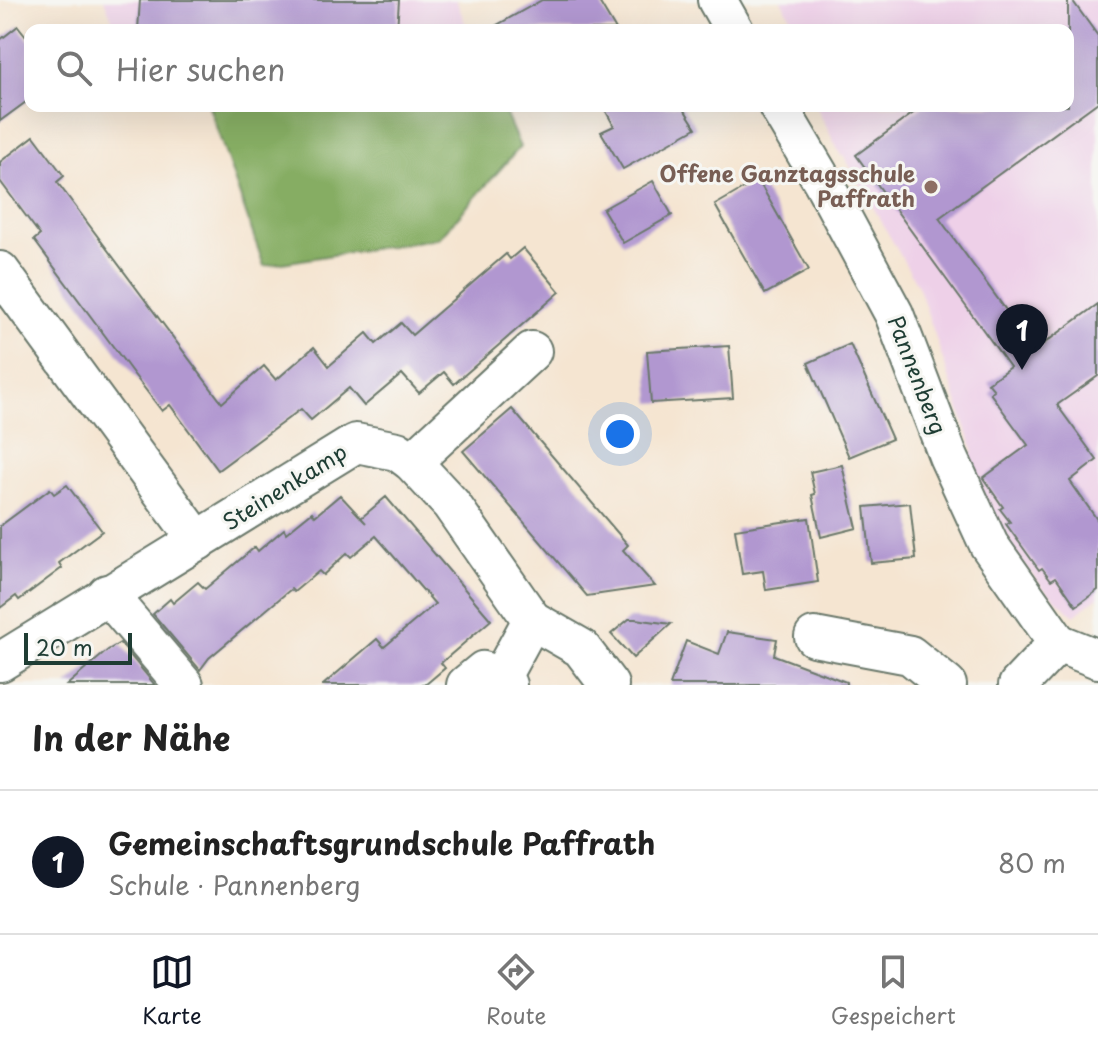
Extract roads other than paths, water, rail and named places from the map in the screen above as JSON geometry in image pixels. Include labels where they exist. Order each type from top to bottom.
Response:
[{"type":"street","points":[[717,0],[731,24]]},
{"type":"street","name":"Pannenberg","points":[[782,112],[894,314],[948,456],[989,545],[1089,650]]},
{"type":"street","name":"Steinenkamp","points":[[0,271],[198,541]]},
{"type":"street","points":[[412,462],[532,351]]},
{"type":"street","name":"Steinenkamp","points":[[0,662],[356,443],[397,451],[412,462],[451,504],[532,620],[581,648],[609,685]]},
{"type":"street","points":[[107,594],[184,685]]},
{"type":"street","points":[[491,682],[532,620]]},
{"type":"street","points":[[814,637],[910,655],[947,685]]},
{"type":"street","points":[[1018,685],[1089,650]]},
{"type":"place","name":"Offene Ganztagsschule Paffrath","points":[[931,187]]},
{"type":"place","name":"Gemeinschaftsgrundschule Paffrath","points":[[1022,370]]}]
